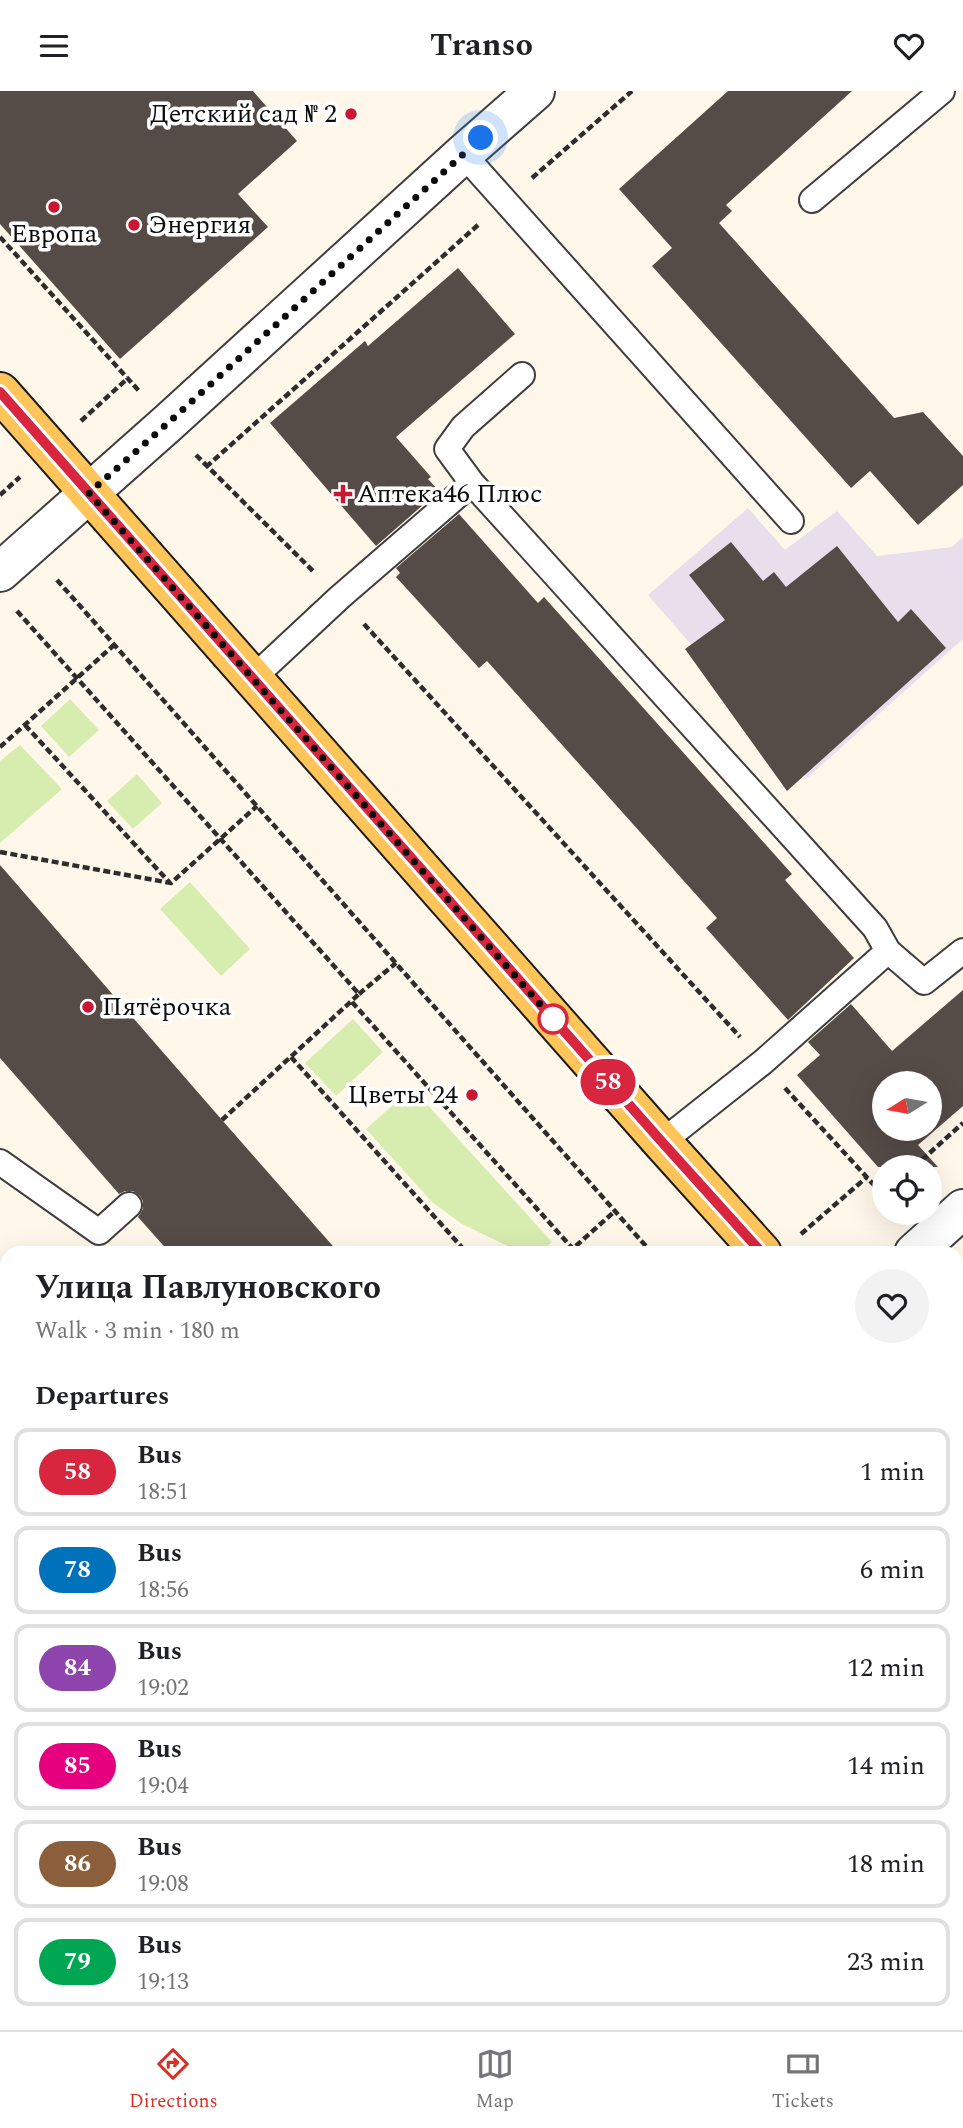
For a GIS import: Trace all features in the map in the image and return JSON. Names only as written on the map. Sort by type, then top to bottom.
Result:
[{"type":"main road","points":[[0,392],[756,1246]]},
{"type":"street","points":[[12,573],[89,493],[534,91]]},
{"type":"street","points":[[922,1246],[963,1209]]},
{"type":"lane","points":[[813,199],[942,91]]},
{"type":"lane","points":[[463,153],[791,521]]},
{"type":"lane","points":[[522,375],[463,427],[447,449],[472,483],[875,928],[888,951],[924,982],[963,951]]},
{"type":"lane","points":[[252,679],[340,597],[472,483]]},
{"type":"lane","points":[[662,1142],[763,1062],[888,951]]},
{"type":"lane","points":[[0,1162],[99,1232],[129,1205]]},
{"type":"path","points":[[206,467],[632,91]]},
{"type":"path","points":[[0,237],[206,467],[340,597],[872,1182]]},
{"type":"path","points":[[12,573],[115,645],[646,1246]]},
{"type":"path","points":[[12,573],[77,678],[359,994]]},
{"type":"path","points":[[0,747],[115,645]]},
{"type":"path","points":[[25,725],[171,883]]},
{"type":"path","points":[[171,883],[257,806]]},
{"type":"path","points":[[0,852],[171,883]]},
{"type":"path","points":[[222,1120],[396,963]]},
{"type":"path","points":[[351,1002],[567,1246]]},
{"type":"path","points":[[291,1057],[461,1246]]},
{"type":"path","points":[[927,1155],[963,1123]]},
{"type":"path","points":[[798,1236],[867,1177]]},
{"type":"path","points":[[576,1246],[615,1211]]},
{"type":"shaded area","points":[[748,508],[785,550],[837,511],[877,556],[952,547],[963,537],[963,639],[807,778],[648,595]]},
{"type":"green space","points":[[70,699],[99,730],[69,757],[41,726]]},
{"type":"green space","points":[[20,745],[62,789],[0,843],[0,761]]},
{"type":"green space","points":[[137,774],[162,803],[133,829],[107,801]]},
{"type":"green space","points":[[190,882],[250,949],[221,976],[160,909]]},
{"type":"green space","points":[[353,1019],[383,1052],[336,1096],[305,1063]]},
{"type":"green space","points":[[412,1088],[552,1242],[548,1246],[508,1246],[462,1224],[432,1202],[366,1129]]},
{"type":"building","name":"Энергия","points":[[0,91],[253,91],[297,141],[238,194],[268,227],[120,359],[0,224]]},
{"type":"building","points":[[728,91],[852,91],[726,205],[732,211],[719,223],[894,418],[923,412],[963,456],[963,485],[918,525],[870,471],[851,488],[652,266],[672,248],[619,189]]},
{"type":"building","points":[[458,268],[515,334],[396,437],[431,477],[428,479],[439,491],[376,546],[270,423],[365,341],[368,346]]},
{"type":"building","points":[[459,514],[538,603],[544,597],[792,874],[785,880],[854,958],[788,1020],[706,928],[717,918],[487,661],[479,668],[396,577],[400,573],[396,568]]},
{"type":"building","points":[[731,542],[763,581],[774,572],[786,587],[837,546],[898,622],[911,609],[946,648],[787,791],[685,649],[725,620],[689,575]]},
{"type":"building","points":[[0,865],[333,1246],[164,1246],[138,1217],[143,1209],[140,1196],[133,1191],[119,1194],[0,1058]]},
{"type":"building","points":[[963,990],[963,1106],[942,1124],[942,1071],[872,1071],[872,1141],[923,1141],[918,1145],[927,1155],[872,1155],[872,1160],[797,1075],[820,1055],[808,1042],[851,1004],[892,1051]]},
{"type":"bus line","name":"58","points":[[0,392],[756,1246]]},
{"type":"place","name":"Детский сад № 2","points":[[351,114]]},
{"type":"place","name":"Европа","points":[[54,207]]},
{"type":"place","name":"Энергия","points":[[134,225]]},
{"type":"place","name":"Аптека46 Плюс","points":[[343,494]]},
{"type":"place","name":"Пятёрочка","points":[[88,1007]]},
{"type":"place","name":"Цветы 24","points":[[472,1095]]},
{"type":"route","points":[[481,138],[89,493],[555,1021],[553,1019]]}]
